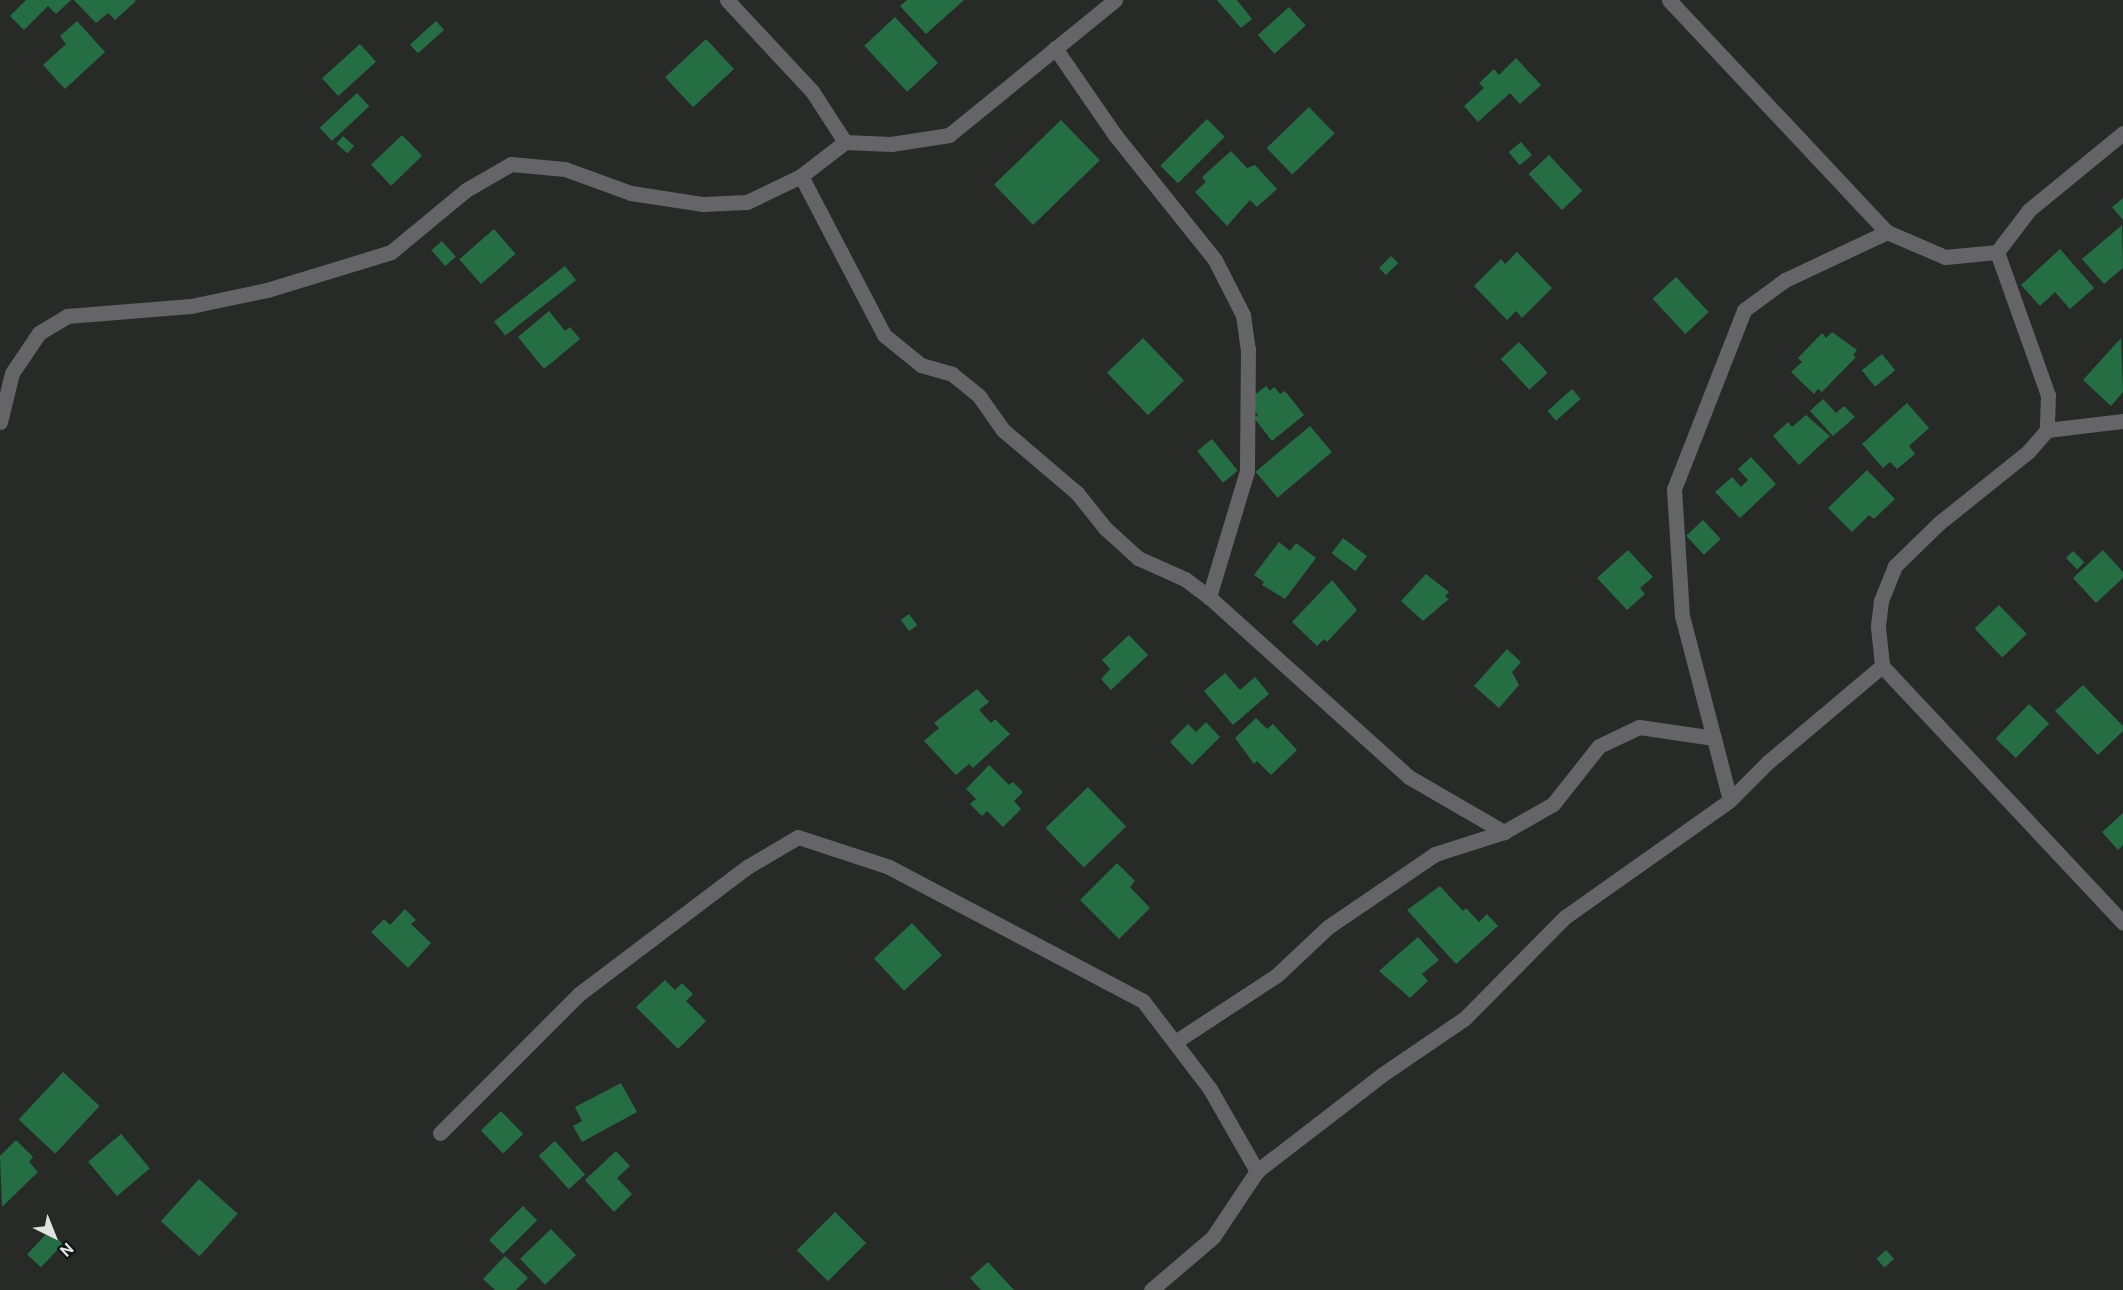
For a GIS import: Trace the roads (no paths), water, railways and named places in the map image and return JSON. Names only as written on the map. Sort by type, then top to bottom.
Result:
[{"type":"street","points":[[727,0],[812,91],[845,142]]},
{"type":"street","points":[[0,422],[12,373],[39,333],[67,316],[191,306],[267,290],[392,252],[466,190],[511,164],[565,169],[631,193],[703,204],[747,202],[801,176],[845,142],[891,144],[949,135],[1115,0]]},
{"type":"street","points":[[1669,0],[1887,232],[1945,257],[1997,252],[2029,210],[2123,132]]},
{"type":"street","points":[[1056,48],[1115,135],[1215,260],[1242,315],[1248,349],[1247,471],[1209,597]]},
{"type":"street","points":[[801,176],[884,335],[921,365],[952,374],[979,396],[1003,430],[1077,493],[1105,528],[1138,558],[1185,579],[1209,597],[1409,777],[1504,832]]},
{"type":"street","points":[[1730,800],[1682,616],[1674,489],[1744,310],[1785,280],[1887,232]]},
{"type":"street","points":[[1997,252],[2048,395],[2047,430],[2029,451],[1939,523],[1895,566],[1881,601],[1882,666],[2123,923]]},
{"type":"street","points":[[2047,430],[2123,421]]},
{"type":"street","points":[[1151,1290],[1213,1237],[1257,1171],[1383,1074],[1466,1018],[1565,917],[1730,800],[1768,762],[1882,666]]},
{"type":"street","points":[[1175,1042],[1276,975],[1328,927],[1435,854],[1504,832],[1553,804],[1599,746],[1639,727],[1714,738]]},
{"type":"street","points":[[440,1133],[579,994],[747,867],[798,837],[888,867],[1143,1001],[1210,1089],[1257,1171]]}]
